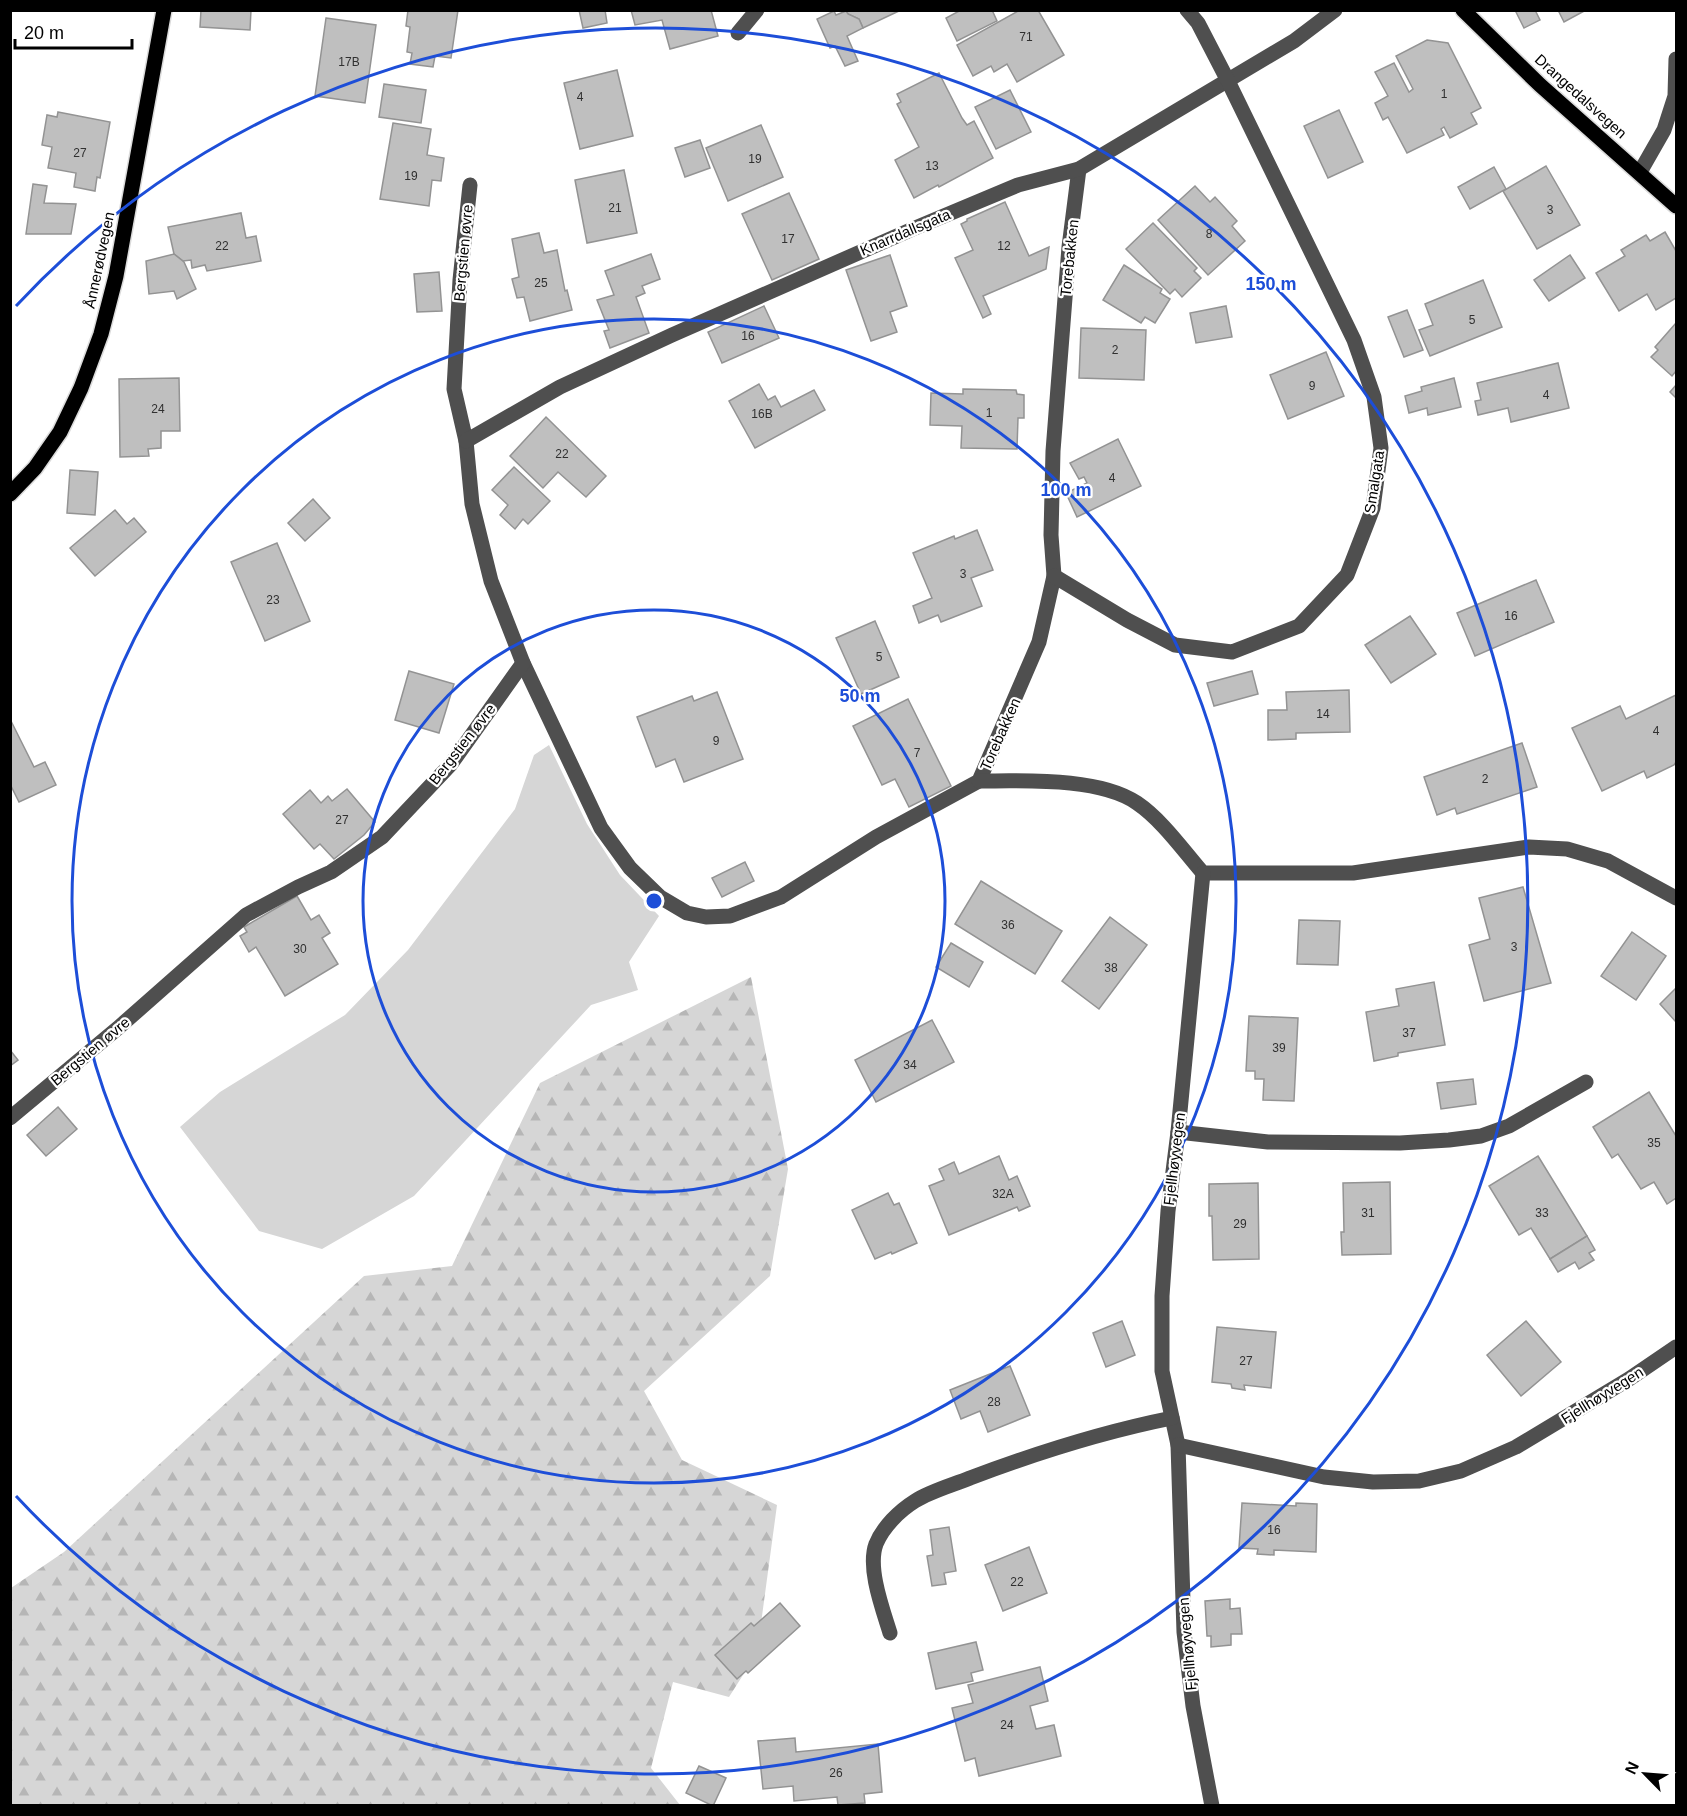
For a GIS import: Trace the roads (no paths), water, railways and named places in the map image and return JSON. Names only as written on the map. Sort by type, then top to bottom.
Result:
[{"type":"main road","name":"Ånnerødvegen","points":[[10,494],[35,468],[60,432],[81,388],[101,334],[116,276],[164,10]]},
{"type":"main road","name":"Drangedalsvegen","points":[[1463,10],[1540,85],[1677,206]]},
{"type":"street","points":[[738,33],[757,10]]},
{"type":"street","name":"Smalgata","points":[[1054,576],[1127,620],[1175,645],[1232,652],[1299,626],[1347,575],[1373,508],[1381,448],[1374,397],[1354,340],[1227,79],[1198,23],[1187,10]]},
{"type":"street","name":"Knarrdallsgata","points":[[466,441],[560,387],[672,334],[1018,185],[1079,169],[1294,41],[1335,10]]},
{"type":"street","points":[[1640,172],[1664,130],[1675,96],[1677,59]]},
{"type":"street","name":"Torebakken","points":[[523,663],[601,828],[630,868],[660,897],[687,913],[706,917],[730,916],[781,897],[876,837],[979,781],[1039,642],[1054,576],[1051,535],[1053,451],[1069,248],[1079,169]]},
{"type":"street","name":"Bergstien øvre","points":[[10,1118],[118,1028],[246,915],[298,887],[331,873],[382,837],[451,764],[523,663],[491,581],[472,504],[466,441],[454,389],[460,280],[470,185]]},
{"type":"street","points":[[979,781],[1041,782],[1101,787],[1136,802],[1169,833],[1203,873],[1353,873],[1529,847],[1567,849],[1608,861],[1677,898]]},
{"type":"street","name":"Fjellhøyvegen","points":[[1203,873],[1179,1132],[1168,1211],[1162,1296],[1162,1371],[1178,1445],[1184,1632],[1193,1706],[1212,1806]]},
{"type":"street","points":[[1179,1132],[1268,1142],[1400,1143],[1449,1140],[1481,1136],[1509,1126],[1586,1082]]},
{"type":"street","name":"Fjellhøyvegen","points":[[1178,1445],[1324,1477],[1373,1482],[1419,1481],[1461,1471],[1516,1447],[1629,1379],[1677,1347]]},
{"type":"street","points":[[890,1633],[873,1566],[875,1546],[883,1530],[898,1513],[916,1500],[1024,1457],[1119,1428],[1172,1418]]}]
